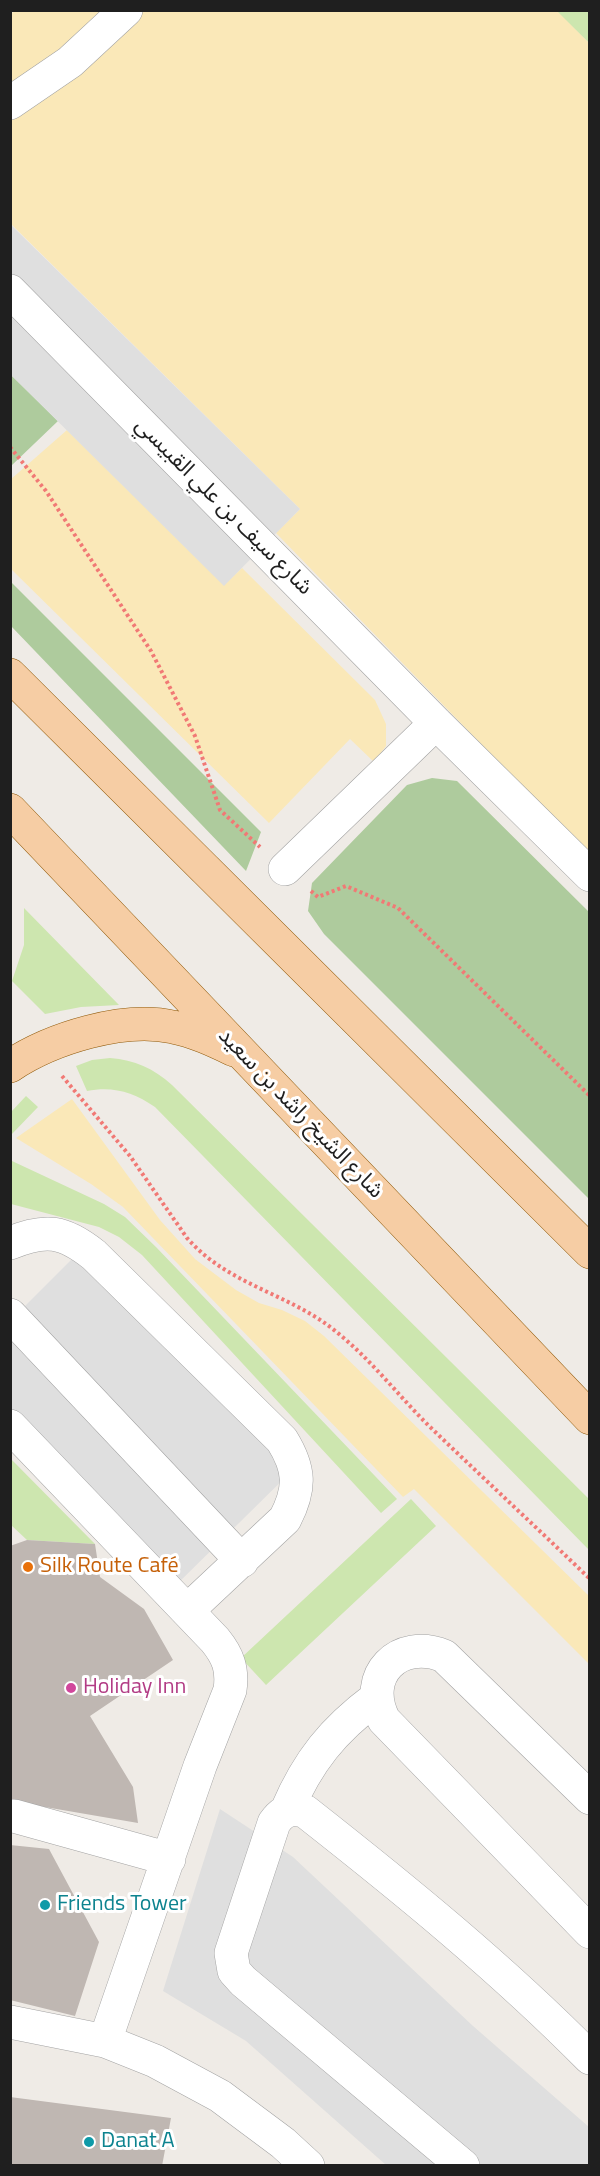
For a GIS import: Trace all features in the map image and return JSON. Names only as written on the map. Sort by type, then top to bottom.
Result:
[{"type":"main road","points":[[10,675],[590,1252]]},
{"type":"main road","name":"شارع الشيخ راشد بن سعيد","points":[[10,810],[590,1418]]},
{"type":"main road","points":[[10,1066],[42,1049],[88,1031],[130,1025],[172,1026],[208,1038],[244,1054]]},
{"type":"street","points":[[10,103],[70,62],[126,10]]},
{"type":"street","name":"شارع سيف بن علي القبيسي","points":[[10,291],[436,723],[590,875]]},
{"type":"street","points":[[285,868],[436,723]]},
{"type":"street","points":[[10,1243],[30,1234],[54,1234],[76,1240],[94,1254],[282,1440],[293,1458],[297,1479],[295,1500],[285,1519],[188,1610]]},
{"type":"street","points":[[10,1315],[242,1561]]},
{"type":"street","points":[[10,1426],[188,1610],[224,1651],[230,1663],[232,1676],[230,1690],[200,1766],[105,2041]]},
{"type":"street","points":[[590,1798],[444,1656],[433,1651],[409,1652],[398,1656],[382,1674],[377,1685],[376,1698],[379,1709],[392,1729],[590,1932]]},
{"type":"street","points":[[287,1810],[312,1761],[329,1739],[351,1716],[376,1698]]},
{"type":"street","points":[[462,2166],[234,1971],[231,1953],[274,1823],[279,1815],[287,1810],[297,1809],[306,1812],[478,1952],[590,2058]]},
{"type":"street","points":[[14,1815],[169,1859]]},
{"type":"street","points":[[10,2022],[105,2041],[155,2061],[220,2096],[283,2143],[308,2166]]},
{"type":"path","points":[[10,447],[46,490],[151,651],[195,736],[220,810],[318,897],[346,886],[398,908],[590,1096]]},
{"type":"path","points":[[42,1049],[130,1156],[186,1238],[197,1249],[220,1268],[303,1309],[341,1335],[427,1424],[590,1579]]},
{"type":"green space","points":[[556,11],[589,11],[589,43]]},
{"type":"green space","points":[[11,375],[58,421],[11,466]]},
{"type":"green space","points":[[11,582],[261,832],[246,871],[11,626]]},
{"type":"green space","points":[[432,778],[457,781],[589,912],[589,1199],[324,934],[308,911],[312,883],[407,785]]},
{"type":"green space","points":[[24,908],[119,1005],[81,1007],[45,1014],[12,981],[24,945]]},
{"type":"green space","points":[[110,1058],[143,1066],[172,1085],[589,1499],[589,1550],[155,1107],[139,1097],[114,1090],[87,1091],[76,1066],[92,1060]]},
{"type":"green space","points":[[26,1096],[38,1107],[11,1135],[11,1112]]},
{"type":"green space","points":[[12,1161],[104,1204],[125,1217],[397,1499],[381,1513],[142,1255],[119,1237],[99,1227],[11,1204]]},
{"type":"green space","points":[[10,1458],[95,1544],[27,1540],[11,1525]]},
{"type":"green space","points":[[411,1499],[436,1526],[266,1685],[241,1658]]},
{"type":"sand","points":[[15,10],[556,10],[589,43],[589,855],[276,533],[300,509],[11,224],[10,15]]},
{"type":"sand","points":[[67,430],[224,585],[242,568],[375,700],[386,724],[386,746],[374,762],[350,739],[269,823],[11,569],[10,480]]},
{"type":"sand","points":[[72,1099],[160,1220],[195,1259],[236,1290],[259,1303],[282,1310],[305,1321],[324,1336],[589,1596],[589,1664],[414,1489],[403,1497],[123,1207],[91,1184],[16,1138]]},
{"type":"shaded area","points":[[10,224],[300,509],[224,586],[11,375]]},
{"type":"shaded area","points":[[88,1243],[307,1456],[170,1591],[11,1429],[11,1320]]},
{"type":"shaded area","points":[[220,1809],[293,1857],[473,2026],[589,2127],[589,2165],[386,2165],[246,2041],[163,1991]]},
{"type":"building","name":"Holiday Inn","points":[[27,1540],[95,1544],[100,1577],[144,1609],[173,1660],[90,1716],[133,1787],[138,1823],[10,1801],[10,1546]]},
{"type":"building","name":"Friends Tower","points":[[10,1845],[49,1849],[99,1942],[75,2016],[10,2000]]},
{"type":"building","name":"Danat A","points":[[10,2097],[171,2118],[162,2166],[10,2166]]},
{"type":"place","name":"Silk Route Café","points":[[28,1567]]},
{"type":"place","name":"Holiday Inn","points":[[71,1688]]},
{"type":"place","name":"Friends Tower","points":[[45,1905]]},
{"type":"place","name":"Danat A","points":[[89,2142]]}]
